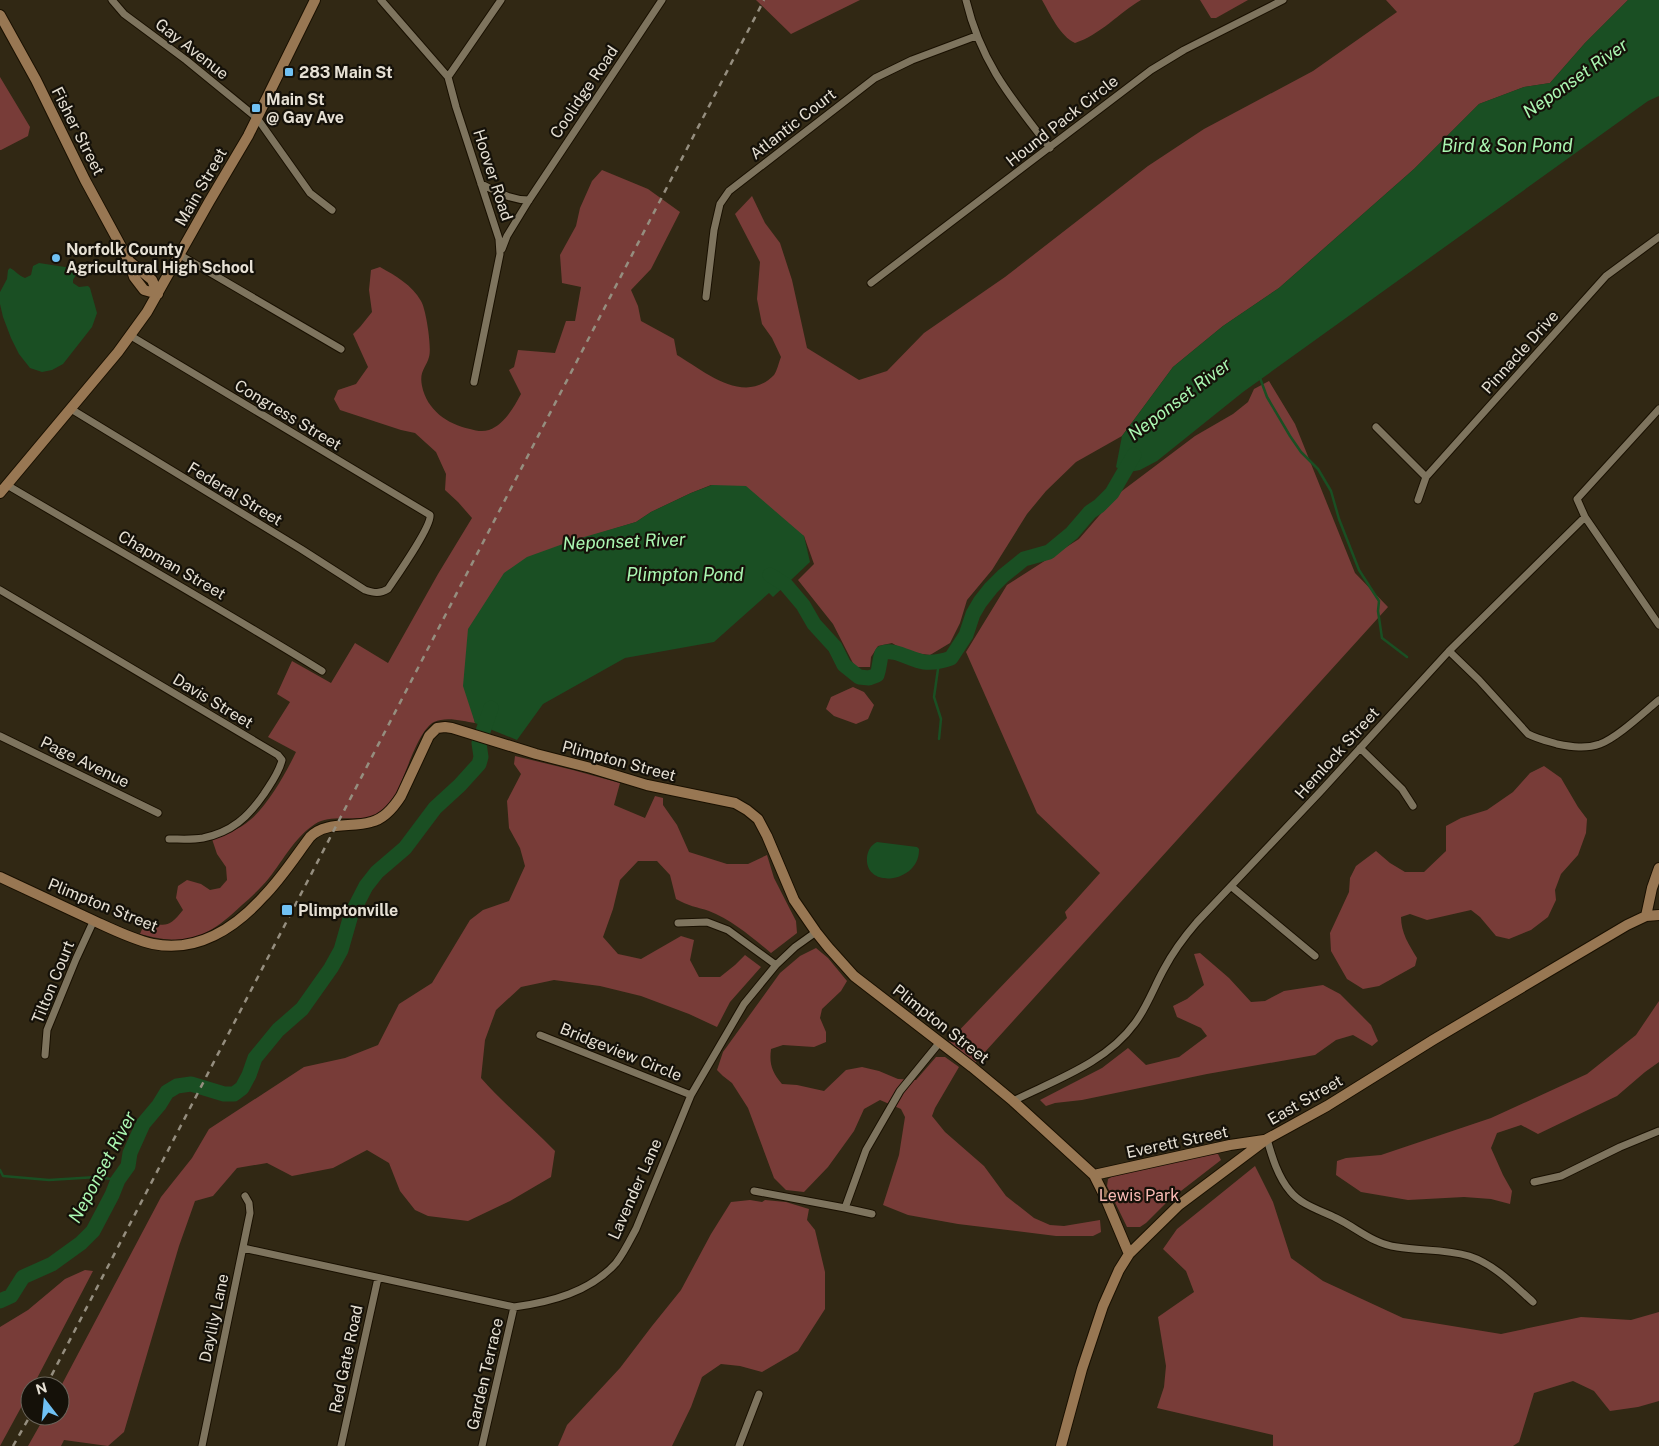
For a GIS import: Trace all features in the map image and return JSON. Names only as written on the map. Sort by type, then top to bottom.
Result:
[{"type":"street","name":"Gay Avenue","points":[[112,0],[124,14],[186,60],[257,118],[310,193],[332,210]]},
{"type":"street","name":"Main Street","points":[[0,493],[131,336],[158,294],[257,118],[315,0]]},
{"type":"street","name":"Hoover Road","points":[[381,0],[448,77],[456,107],[500,239],[500,254],[474,382]]},
{"type":"street","points":[[448,77],[501,0]]},
{"type":"street","name":"Coolidge Road","points":[[500,254],[504,242],[529,200],[662,0]]},
{"type":"street","points":[[966,0],[976,36],[990,65],[1008,94],[1050,148]]},
{"type":"street","name":"Hound Pack Circle","points":[[871,283],[1145,75],[1166,61],[1283,0]]},
{"type":"street","name":"Fisher Street","points":[[0,16],[36,80],[85,180],[129,261],[152,280],[158,294]]},
{"type":"street","name":"Atlantic Court","points":[[706,297],[714,230],[720,204],[729,191],[875,78],[912,60],[976,36]]},
{"type":"street","points":[[481,184],[501,195],[518,200],[529,200]]},
{"type":"street","name":"Pinnacle Drive","points":[[1418,500],[1426,477],[1606,276],[1659,237]]},
{"type":"street","points":[[180,255],[340,349]]},
{"type":"street","name":"Congress Street","points":[[131,336],[428,514],[431,517],[388,589]]},
{"type":"street","name":"Federal Street","points":[[70,409],[365,590],[376,593],[384,592],[388,589]]},
{"type":"street","points":[[1659,409],[1577,500],[1585,517],[1659,625]]},
{"type":"street","points":[[1376,427],[1426,477]]},
{"type":"street","name":"Chapman Street","points":[[7,485],[184,590],[219,608],[322,671]]},
{"type":"street","name":"Hemlock Street","points":[[1013,1101],[1078,1069],[1114,1047],[1135,1024],[1181,940],[1449,651],[1585,517]]},
{"type":"street","name":"Davis Street","points":[[0,590],[278,755],[282,760],[279,770],[262,796],[247,816],[237,824],[203,838],[169,839]]},
{"type":"street","points":[[1449,651],[1479,680],[1528,734],[1537,739],[1572,747],[1600,744],[1615,735],[1659,700]]},
{"type":"street","name":"Plimpton Street","points":[[0,877],[137,939],[165,946],[189,944],[210,938],[229,927],[263,897],[313,835],[333,827],[371,822],[386,814],[395,806],[427,739],[434,730],[445,727],[647,785],[735,803],[758,819],[768,836],[794,900],[816,932],[854,976],[1013,1101],[1094,1175],[1129,1254]]},
{"type":"street","name":"Page Avenue","points":[[0,736],[158,813]]},
{"type":"street","points":[[1360,748],[1402,788],[1413,806]]},
{"type":"street","points":[[1646,916],[1652,888],[1659,868]]},
{"type":"street","points":[[1232,887],[1315,956]]},
{"type":"street","name":"East Street","points":[[1061,1446],[1082,1369],[1103,1306],[1119,1270],[1129,1254],[1179,1205],[1266,1139],[1327,1106],[1433,1040],[1627,925],[1646,916],[1659,914]]},
{"type":"street","name":"Tilton Court","points":[[45,1055],[47,1030],[94,920]]},
{"type":"street","points":[[678,923],[707,922],[728,930],[776,965]]},
{"type":"street","name":"Lavender Lane","points":[[243,1248],[514,1307],[556,1299],[587,1286],[616,1263],[636,1229],[691,1095],[744,1004],[776,965],[795,947],[816,932]]},
{"type":"street","name":"Bridgeview Circle","points":[[540,1035],[691,1095]]},
{"type":"street","points":[[845,1208],[866,1150],[900,1091],[940,1042]]},
{"type":"street","points":[[1534,1182],[1561,1176],[1620,1147],[1659,1131]]},
{"type":"street","points":[[1266,1139],[1282,1181],[1290,1192],[1301,1201],[1337,1218],[1380,1243],[1396,1247],[1443,1250],[1470,1256],[1496,1270],[1533,1302]]},
{"type":"street","name":"Everett Street","points":[[1094,1175],[1230,1145],[1266,1139]]},
{"type":"street","points":[[754,1190],[872,1214]]},
{"type":"street","name":"Daylily Lane","points":[[202,1446],[250,1214],[250,1203],[245,1196]]},
{"type":"street","name":"Red Gate Road","points":[[341,1446],[378,1278]]},
{"type":"street","name":"Garden Terrace","points":[[482,1446],[514,1307]]},
{"type":"street","points":[[739,1446],[759,1394]]},
{"type":"green space","points":[[756,0],[860,0],[791,34]]},
{"type":"green space","points":[[1042,0],[1141,0],[1093,35],[1075,43],[1060,30]]},
{"type":"green space","points":[[1200,0],[1248,0],[1216,18],[1211,18]]},
{"type":"green space","points":[[1386,0],[1628,0],[1585,43],[1550,83],[1524,87],[1479,104],[1414,169],[1279,288],[1223,326],[1173,367],[1122,436],[1076,462],[1046,491],[1027,514],[992,570],[967,600],[960,623],[950,643],[930,655],[907,652],[892,643],[878,646],[871,657],[870,667],[855,667],[833,624],[798,580],[814,564],[804,536],[711,485],[651,512],[636,522],[574,541],[473,714],[475,723],[444,719],[434,722],[428,727],[422,735],[393,800],[381,812],[366,818],[331,819],[315,824],[295,842],[259,889],[230,916],[207,932],[196,937],[171,940],[140,934],[145,922],[163,925],[170,923],[178,916],[183,910],[176,898],[178,886],[187,880],[201,884],[210,890],[220,888],[227,880],[226,867],[217,854],[212,839],[241,826],[257,814],[276,788],[296,752],[268,737],[290,702],[277,694],[292,661],[331,683],[355,643],[388,663],[472,518],[445,490],[446,474],[436,452],[415,433],[340,410],[334,399],[338,390],[356,384],[368,367],[353,334],[372,312],[369,290],[371,270],[380,267],[398,277],[413,290],[423,305],[430,352],[421,381],[428,402],[433,409],[446,420],[462,427],[477,431],[494,428],[512,410],[521,394],[509,370],[514,367],[518,350],[555,353],[566,321],[575,321],[581,287],[562,283],[560,255],[576,226],[580,208],[592,181],[602,170],[648,189],[680,212],[651,269],[631,290],[638,306],[641,321],[674,339],[677,355],[712,377],[737,387],[750,387],[762,384],[774,375],[781,357],[772,338],[762,324],[757,299],[760,262],[735,214],[752,196],[765,223],[780,243],[792,280],[807,348],[859,380],[887,371],[924,333],[1005,277],[1148,166],[1204,129],[1313,71],[1397,12]]},
{"type":"green space","points":[[0,77],[30,127],[28,136],[1,150],[0,150]]},
{"type":"green space","points":[[1269,381],[1295,424],[1355,573],[1388,607],[975,1063],[949,1041],[1067,918],[1065,912],[1100,873],[1037,813],[966,652],[1007,585],[1079,539],[1118,494],[1195,436],[1233,414],[1248,402],[1254,389]]},
{"type":"green space","points":[[853,687],[864,692],[874,705],[868,719],[856,724],[834,716],[826,709],[831,697]]},
{"type":"green space","points":[[515,756],[620,783],[614,805],[645,818],[655,796],[663,798],[663,805],[677,825],[689,852],[727,864],[748,864],[767,855],[774,878],[796,921],[797,933],[771,953],[726,919],[676,899],[670,875],[657,861],[638,861],[620,880],[613,909],[603,937],[618,954],[641,959],[681,936],[694,940],[690,960],[699,977],[720,977],[745,955],[761,967],[730,1002],[717,1027],[641,996],[600,986],[554,980],[521,987],[496,1010],[485,1040],[481,1078],[555,1151],[551,1177],[510,1201],[468,1221],[428,1216],[415,1210],[400,1191],[389,1163],[367,1150],[333,1168],[292,1176],[267,1163],[237,1168],[213,1196],[195,1201],[179,1246],[124,1432],[108,1446],[64,1440],[61,1446],[28,1446],[39,1426],[70,1426],[70,1376],[66,1376],[161,1197],[192,1158],[209,1129],[304,1067],[345,1058],[378,1045],[399,1004],[432,983],[470,920],[483,910],[509,901],[525,866],[520,848],[509,828],[507,801],[521,774],[514,764]]},
{"type":"green space","points":[[1544,766],[1561,778],[1587,819],[1586,833],[1578,855],[1561,874],[1555,890],[1556,900],[1548,917],[1531,930],[1509,939],[1496,936],[1480,917],[1471,910],[1427,920],[1410,914],[1401,917],[1401,923],[1406,939],[1417,958],[1415,966],[1379,986],[1363,989],[1347,979],[1331,951],[1330,933],[1349,892],[1350,878],[1356,866],[1376,851],[1390,863],[1405,872],[1424,872],[1446,851],[1446,826],[1461,818],[1487,810],[1513,792],[1530,773]]},
{"type":"green space","points":[[816,948],[828,958],[847,981],[841,991],[822,1009],[820,1018],[826,1032],[826,1042],[814,1047],[783,1045],[771,1049],[770,1059],[772,1068],[782,1084],[824,1091],[846,1070],[862,1067],[879,1071],[898,1079],[916,1080],[936,1057],[945,1057],[959,1067],[932,1116],[945,1132],[984,1166],[1006,1196],[1034,1218],[1050,1225],[1064,1226],[1100,1220],[1101,1232],[1093,1236],[1056,1236],[958,1224],[908,1215],[883,1205],[899,1155],[905,1117],[901,1109],[880,1100],[864,1109],[854,1131],[828,1167],[804,1192],[786,1190],[774,1178],[748,1108],[732,1083],[717,1070],[723,1052],[780,973],[800,956]]},
{"type":"green space","points":[[1200,953],[1229,978],[1251,1002],[1265,1001],[1284,991],[1323,985],[1340,994],[1371,1025],[1378,1041],[1372,1046],[1353,1035],[1336,1040],[1315,1055],[1046,1106],[1040,1100],[1102,1068],[1128,1048],[1146,1065],[1179,1057],[1207,1036],[1201,1028],[1177,1017],[1173,1006],[1187,999],[1204,985],[1194,954]]},
{"type":"green space","points":[[1659,1001],[1659,1062],[1617,1096],[1538,1134],[1521,1125],[1497,1133],[1491,1148],[1512,1191],[1510,1204],[1491,1199],[1464,1197],[1408,1200],[1361,1192],[1336,1175],[1337,1161],[1346,1158],[1381,1155],[1491,1118],[1587,1074],[1636,1035]]},
{"type":"green space","name":"Lewis Park","points":[[1212,1153],[1218,1154],[1221,1160],[1168,1201],[1146,1223],[1140,1227],[1127,1227],[1107,1186],[1108,1179],[1113,1176]]},
{"type":"green space","points":[[1255,1166],[1273,1202],[1291,1258],[1323,1281],[1403,1318],[1501,1334],[1581,1317],[1631,1320],[1659,1312],[1659,1401],[1638,1407],[1610,1411],[1594,1391],[1573,1381],[1534,1393],[1519,1442],[1513,1446],[1273,1446],[1273,1435],[1157,1408],[1164,1387],[1166,1366],[1158,1317],[1194,1292],[1186,1271],[1163,1249],[1177,1229]]},
{"type":"green space","points":[[750,1200],[786,1202],[809,1209],[807,1220],[815,1230],[825,1272],[825,1309],[798,1351],[762,1372],[740,1366],[721,1364],[702,1377],[691,1407],[672,1446],[558,1446],[567,1425],[620,1368],[681,1290],[711,1234],[731,1202]]},
{"type":"green space","points":[[85,1270],[93,1271],[38,1376],[20,1376],[20,1409],[0,1446],[0,1327],[28,1310],[65,1279]]},
{"type":"water","name":"Bird & Son Pond","points":[[1628,0],[1659,0],[1659,96],[1648,101],[1243,392],[1157,461],[1140,470],[1124,473],[1116,467],[1122,436],[1173,367],[1223,326],[1279,288],[1414,169],[1479,104],[1524,87],[1550,83],[1585,43]]},
{"type":"water","points":[[39,263],[78,269],[73,283],[79,287],[88,286],[90,288],[97,313],[92,327],[63,364],[52,370],[42,372],[30,368],[19,354],[3,317],[0,304],[0,292],[7,279],[8,270],[10,268],[25,278],[31,275],[33,266]]},
{"type":"water","name":"Plimpton Pond","points":[[712,485],[746,486],[804,536],[810,562],[773,597],[769,593],[714,642],[625,658],[543,704],[517,740],[475,723],[463,686],[468,629],[504,573],[527,557],[574,540],[636,522],[651,512]]},
{"type":"water","points":[[877,842],[917,847],[919,849],[917,860],[911,869],[902,875],[882,878],[868,868],[868,852]]},
{"type":"waterway","points":[[1260,378],[1267,397],[1290,436],[1301,452],[1318,469],[1331,491],[1339,519],[1359,570],[1379,601],[1378,611],[1382,638],[1407,657]]},
{"type":"waterway","name":"Neponset River","points":[[770,575],[786,585],[803,605],[814,624],[835,647],[844,665],[859,677],[869,678],[877,675],[882,653],[897,653],[924,662],[948,659],[951,658],[966,635],[973,614],[991,588],[1024,559],[1049,552],[1072,533],[1090,512],[1112,493],[1134,455]]},
{"type":"waterway","points":[[939,662],[934,697],[941,719],[939,739]]},
{"type":"waterway","name":"Neponset River","points":[[0,1301],[11,1296],[23,1277],[52,1264],[81,1243],[93,1231],[118,1180],[128,1166],[130,1153],[143,1124],[167,1092],[177,1086],[191,1084],[224,1094],[234,1094],[242,1088],[255,1058],[278,1030],[302,1009],[331,968],[341,950],[351,915],[366,886],[377,872],[405,848],[435,808],[479,764],[481,757],[479,743],[491,708]]},
{"type":"waterway","points":[[0,1170],[3,1176],[49,1180],[97,1177],[118,1180]]},
{"type":"railway","points":[[51,1376],[764,0]]},
{"type":"railway","points":[[13,1446],[24,1426]]},
{"type":"place","name":"283 Main St","points":[[289,72]]},
{"type":"place","name":"Main St @ Gay Ave","points":[[256,108]]},
{"type":"place","name":"Norfolk County Agricultural High School","points":[[56,258]]},
{"type":"place","name":"Plimptonville","points":[[287,910]]}]
